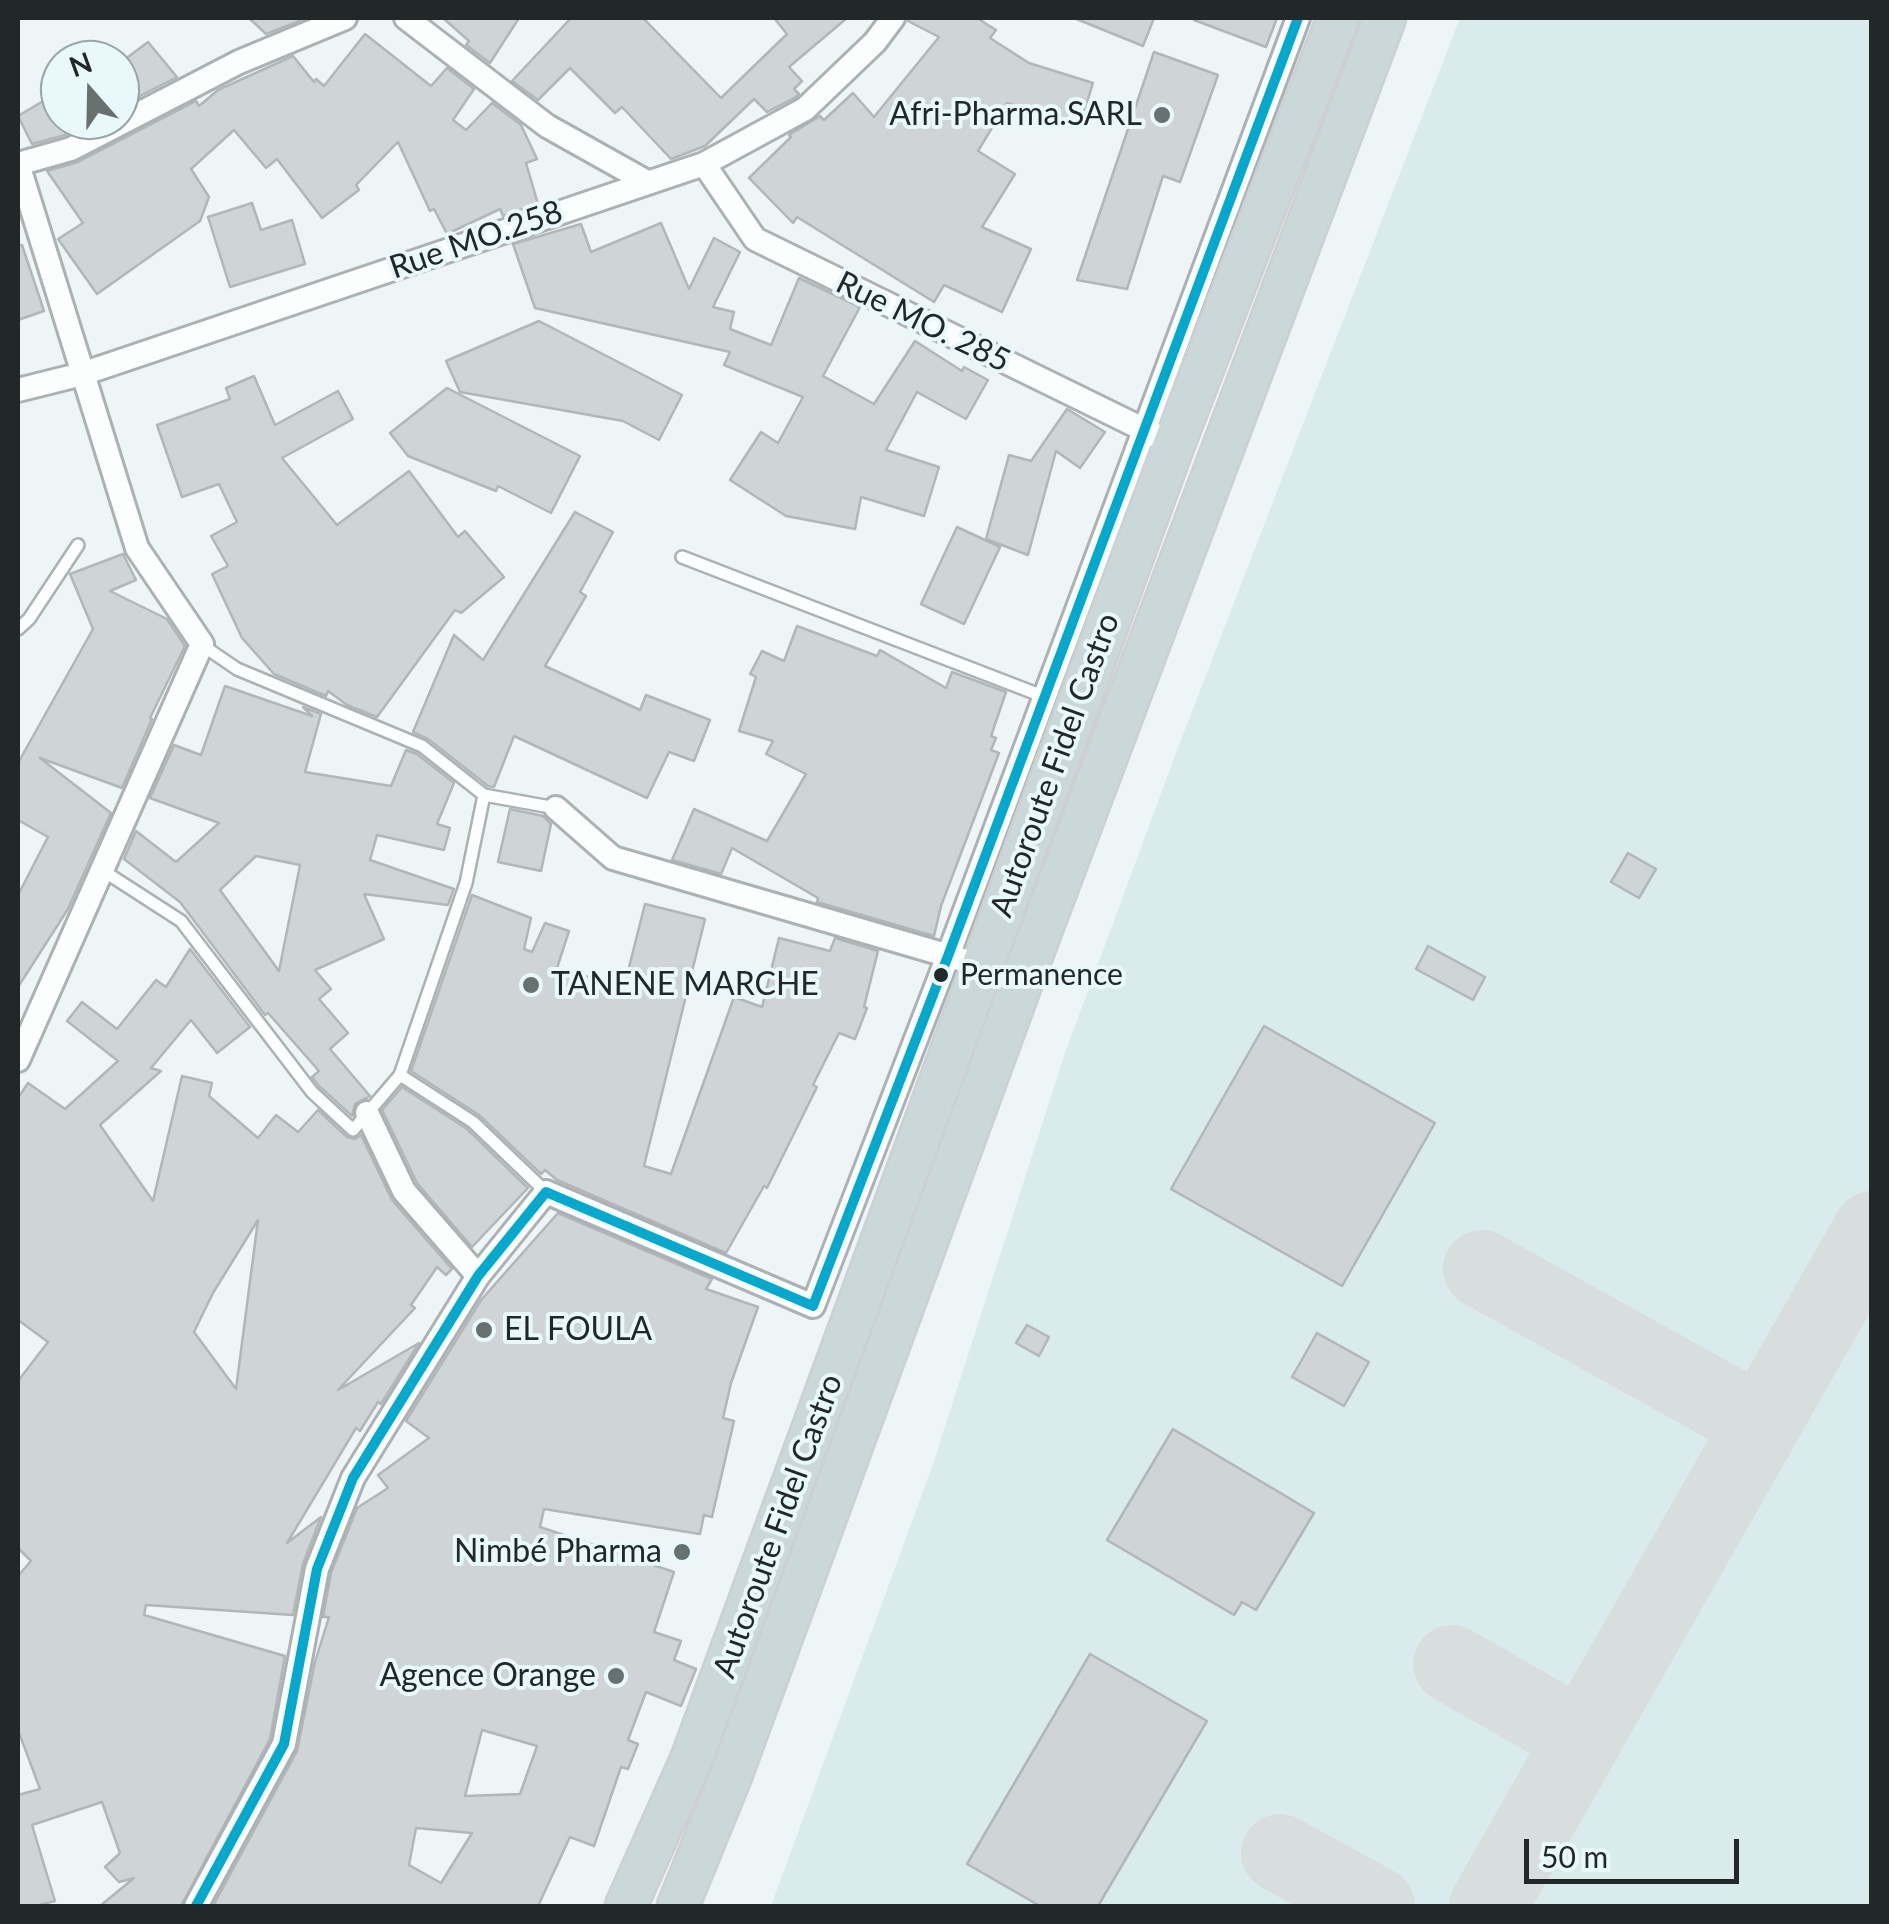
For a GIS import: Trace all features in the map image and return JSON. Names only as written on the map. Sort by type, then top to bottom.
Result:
[{"type":"highway","name":"Autoroute Fidel Castro","points":[[626,1906],[692,1760],[964,961],[1159,437],[1338,18]]},
{"type":"highway","name":"Autoroute Fidel Castro","points":[[678,1906],[731,1776],[1037,942],[1385,18]]},
{"type":"street","points":[[18,1060],[202,644],[136,548],[18,164],[72,150],[240,62],[346,18]]},
{"type":"street","points":[[406,18],[547,126],[647,182]]},
{"type":"street","name":"Rue MO.258","points":[[18,390],[82,374],[704,164],[804,109],[875,42],[893,18]]},
{"type":"street","points":[[196,1906],[284,1744],[317,1569],[353,1478],[478,1276],[546,1192],[813,1306],[964,961],[1045,696],[1159,437],[1298,18]]},
{"type":"street","name":"Rue MO. 285","points":[[704,164],[755,240],[1159,437]]},
{"type":"street","points":[[556,808],[613,858],[964,961]]},
{"type":"street","points":[[367,1113],[404,1192],[478,1276]]},
{"type":"lane","points":[[18,629],[29,619],[78,545]]},
{"type":"lane","points":[[682,556],[1045,696]]},
{"type":"lane","points":[[202,644],[237,669],[422,746],[484,795],[556,808]]},
{"type":"lane","points":[[102,870],[181,921],[312,1092],[353,1130],[400,1075],[466,884],[484,795]]},
{"type":"lane","points":[[400,1075],[473,1122],[546,1192]]},
{"type":"shaded area","points":[[1460,18],[1871,18],[1871,1906],[771,1906],[932,1467],[1065,1053],[1179,745]]},
{"type":"building","points":[[249,18],[307,18],[266,34]]},
{"type":"building","points":[[443,18],[519,18],[490,63],[466,45],[469,41]]},
{"type":"building","points":[[571,18],[643,18],[721,98],[787,34],[774,18],[847,18],[789,67],[802,81],[794,89],[799,94],[796,97],[767,112],[754,99],[705,146],[671,159],[622,107],[615,113],[570,68],[538,100],[512,81]]},
{"type":"building","points":[[908,18],[977,18],[996,30],[990,38],[1029,63],[1093,83],[1080,125],[1007,103],[978,151],[1015,174],[982,227],[1031,249],[1002,312],[944,285],[934,302],[797,217],[793,223],[749,178],[789,135],[820,116],[824,120],[853,93],[874,117],[939,37]]},
{"type":"building","points":[[1074,18],[1154,18],[1143,46]]},
{"type":"building","points":[[1195,18],[1277,18],[1266,47]]},
{"type":"building","points":[[365,34],[431,86],[447,68],[474,89],[453,120],[466,130],[492,103],[521,125],[537,159],[526,163],[538,204],[503,216],[500,209],[447,234],[434,209],[430,211],[398,142],[356,185],[359,190],[322,218],[277,159],[266,168],[234,130],[191,169],[209,197],[200,221],[97,294],[58,239],[83,223],[47,171],[78,162],[121,140],[140,140],[140,130],[196,101],[199,106],[218,90],[293,56],[314,82],[316,79],[324,86]]},
{"type":"building","points":[[148,42],[177,77],[140,96],[140,48]]},
{"type":"building","points":[[1154,52],[1218,75],[1180,182],[1163,176],[1127,289],[1077,280]]},
{"type":"building","points":[[40,103],[40,140],[47,140],[32,144],[18,116]]},
{"type":"building","points":[[252,203],[261,230],[292,220],[305,264],[230,287],[208,217]]},
{"type":"building","points":[[661,223],[689,289],[714,238],[740,252],[713,307],[734,312],[730,329],[771,345],[799,278],[860,307],[823,376],[874,404],[915,341],[962,371],[964,367],[988,380],[966,419],[917,392],[886,450],[939,467],[924,516],[861,497],[855,529],[786,516],[730,480],[761,432],[778,443],[803,397],[724,365],[730,352],[535,308],[513,244],[581,224],[591,252]]},
{"type":"building","points":[[18,245],[22,245],[44,311],[18,320]]},
{"type":"building","points":[[539,321],[682,395],[659,440],[623,421],[460,392],[446,361]]},
{"type":"building","points":[[254,376],[275,425],[338,391],[353,419],[282,458],[337,525],[409,471],[458,537],[465,531],[504,577],[461,613],[455,610],[377,717],[347,705],[328,691],[326,696],[274,674],[242,638],[212,574],[228,566],[211,536],[237,522],[219,484],[182,497],[157,425],[230,399],[226,388]]},
{"type":"building","points":[[447,388],[580,456],[551,513],[498,486],[496,491],[408,456],[390,433]]},
{"type":"building","points":[[1067,409],[1105,432],[1080,468],[1056,451],[1028,555],[986,539],[1009,455],[1031,461]]},
{"type":"building","points":[[575,512],[613,532],[580,592],[586,596],[545,666],[640,710],[646,695],[710,720],[694,761],[669,752],[647,798],[514,736],[494,787],[488,786],[428,739],[413,732],[454,635],[483,660]]},
{"type":"building","points":[[957,527],[1000,547],[964,624],[921,604]]},
{"type":"building","points":[[123,554],[136,580],[110,591],[167,619],[185,646],[122,788],[40,758],[111,813],[68,909],[18,987],[18,895],[48,837],[18,820],[18,763],[93,629],[70,574]]},
{"type":"building","points":[[797,626],[877,656],[880,650],[946,688],[952,672],[1006,692],[991,736],[996,738],[991,750],[999,753],[941,906],[934,936],[817,902],[818,898],[732,848],[721,874],[672,860],[694,809],[767,841],[806,774],[766,754],[773,741],[739,731],[756,677],[750,674],[762,651],[784,661]]},
{"type":"building","points":[[225,686],[312,716],[303,707],[321,714],[305,772],[391,786],[406,750],[454,783],[437,824],[450,828],[444,850],[377,835],[370,860],[454,889],[448,905],[364,894],[384,939],[315,970],[331,989],[319,999],[348,1033],[330,1049],[370,1096],[355,1104],[352,1116],[319,1086],[312,1077],[319,1071],[268,1013],[265,1015],[180,902],[124,859],[136,831],[176,862],[219,823],[150,798],[174,745],[201,755]],"holes":[[[256,856],[300,865],[279,971],[220,890]]]},
{"type":"building","points":[[510,809],[543,816],[551,824],[541,871],[498,862]]},
{"type":"building","points":[[1628,853],[1656,869],[1639,898],[1611,882]]},
{"type":"building","points":[[472,895],[531,918],[524,949],[532,952],[545,923],[569,931],[557,968],[624,987],[645,904],[705,919],[644,1166],[671,1174],[734,997],[762,1007],[779,938],[830,951],[835,938],[878,951],[864,1007],[867,1008],[855,1039],[839,1033],[767,1188],[764,1186],[726,1253],[557,1180],[545,1170],[541,1174],[479,1115],[411,1071]]},
{"type":"building","points":[[1428,946],[1485,977],[1473,1000],[1416,969]]},
{"type":"building","points":[[190,949],[250,1027],[217,1053],[191,1020],[151,1068],[161,1071],[100,1125],[153,1201],[182,1076],[212,1083],[209,1096],[258,1138],[276,1115],[298,1132],[318,1110],[347,1137],[355,1139],[361,1135],[392,1200],[452,1269],[446,1275],[437,1267],[411,1305],[415,1308],[338,1390],[419,1343],[381,1404],[378,1402],[360,1431],[356,1428],[287,1543],[321,1517],[303,1564],[293,1615],[146,1605],[144,1615],[285,1656],[270,1739],[181,1906],[100,1906],[134,1878],[119,1882],[105,1867],[120,1853],[102,1802],[32,1825],[55,1901],[18,1906],[18,1795],[40,1789],[18,1730],[18,1576],[31,1561],[18,1548],[18,1381],[48,1342],[18,1320],[18,1098],[28,1083],[65,1109],[118,1061],[67,1021],[82,1002],[117,1029],[156,980],[166,987]],"holes":[[[258,1220],[236,1389],[194,1332]]]},
{"type":"building","points":[[1264,1026],[1435,1123],[1342,1286],[1171,1189]]},
{"type":"building","points":[[402,1087],[467,1129],[528,1188],[472,1247],[417,1183],[382,1110]]},
{"type":"building","points":[[558,1213],[712,1279],[706,1289],[758,1307],[723,1418],[734,1421],[712,1517],[704,1515],[700,1534],[544,1509],[540,1527],[674,1572],[654,1632],[681,1641],[674,1660],[696,1669],[681,1706],[646,1692],[628,1740],[638,1744],[628,1769],[621,1767],[594,1846],[570,1837],[538,1906],[213,1906],[297,1751],[315,1662],[329,1617],[323,1617],[331,1573],[357,1508],[388,1488],[378,1475],[429,1438],[406,1421],[481,1300]],"holes":[[[482,1730],[537,1746],[520,1794],[465,1796]],[[416,1828],[472,1833],[441,1883],[409,1865]]]},
{"type":"building","points":[[1027,1325],[1049,1337],[1039,1356],[1016,1343]]},
{"type":"building","points":[[1317,1333],[1369,1362],[1344,1406],[1292,1377]]},
{"type":"building","points":[[1173,1429],[1314,1513],[1256,1610],[1242,1602],[1234,1615],[1107,1540]]},
{"type":"building","points":[[1090,1654],[1207,1721],[1098,1906],[1040,1906],[967,1864]]},
{"type":"taxiway","points":[[1488,1906],[1872,1230]]},
{"type":"taxiway","points":[[1482,1269],[1761,1424]]},
{"type":"taxiway","points":[[1452,1664],[1583,1739]]},
{"type":"taxiway","points":[[1280,1853],[1376,1906]]},
{"type":"transit line","points":[[196,1906],[284,1744],[317,1569],[353,1478],[478,1276],[546,1192],[813,1306],[948,956],[1298,18]]},
{"type":"place","name":"Afri-Pharma.SARL","points":[[1162,115]]},
{"type":"place","name":"Permanence","points":[[941,975]]},
{"type":"place","name":"TANENE MARCHE","points":[[531,985]]},
{"type":"place","name":"EL FOULA","points":[[484,1330]]},
{"type":"place","name":"Nimbé Pharma","points":[[682,1552]]},
{"type":"place","name":"Agence Orange","points":[[616,1676]]}]
